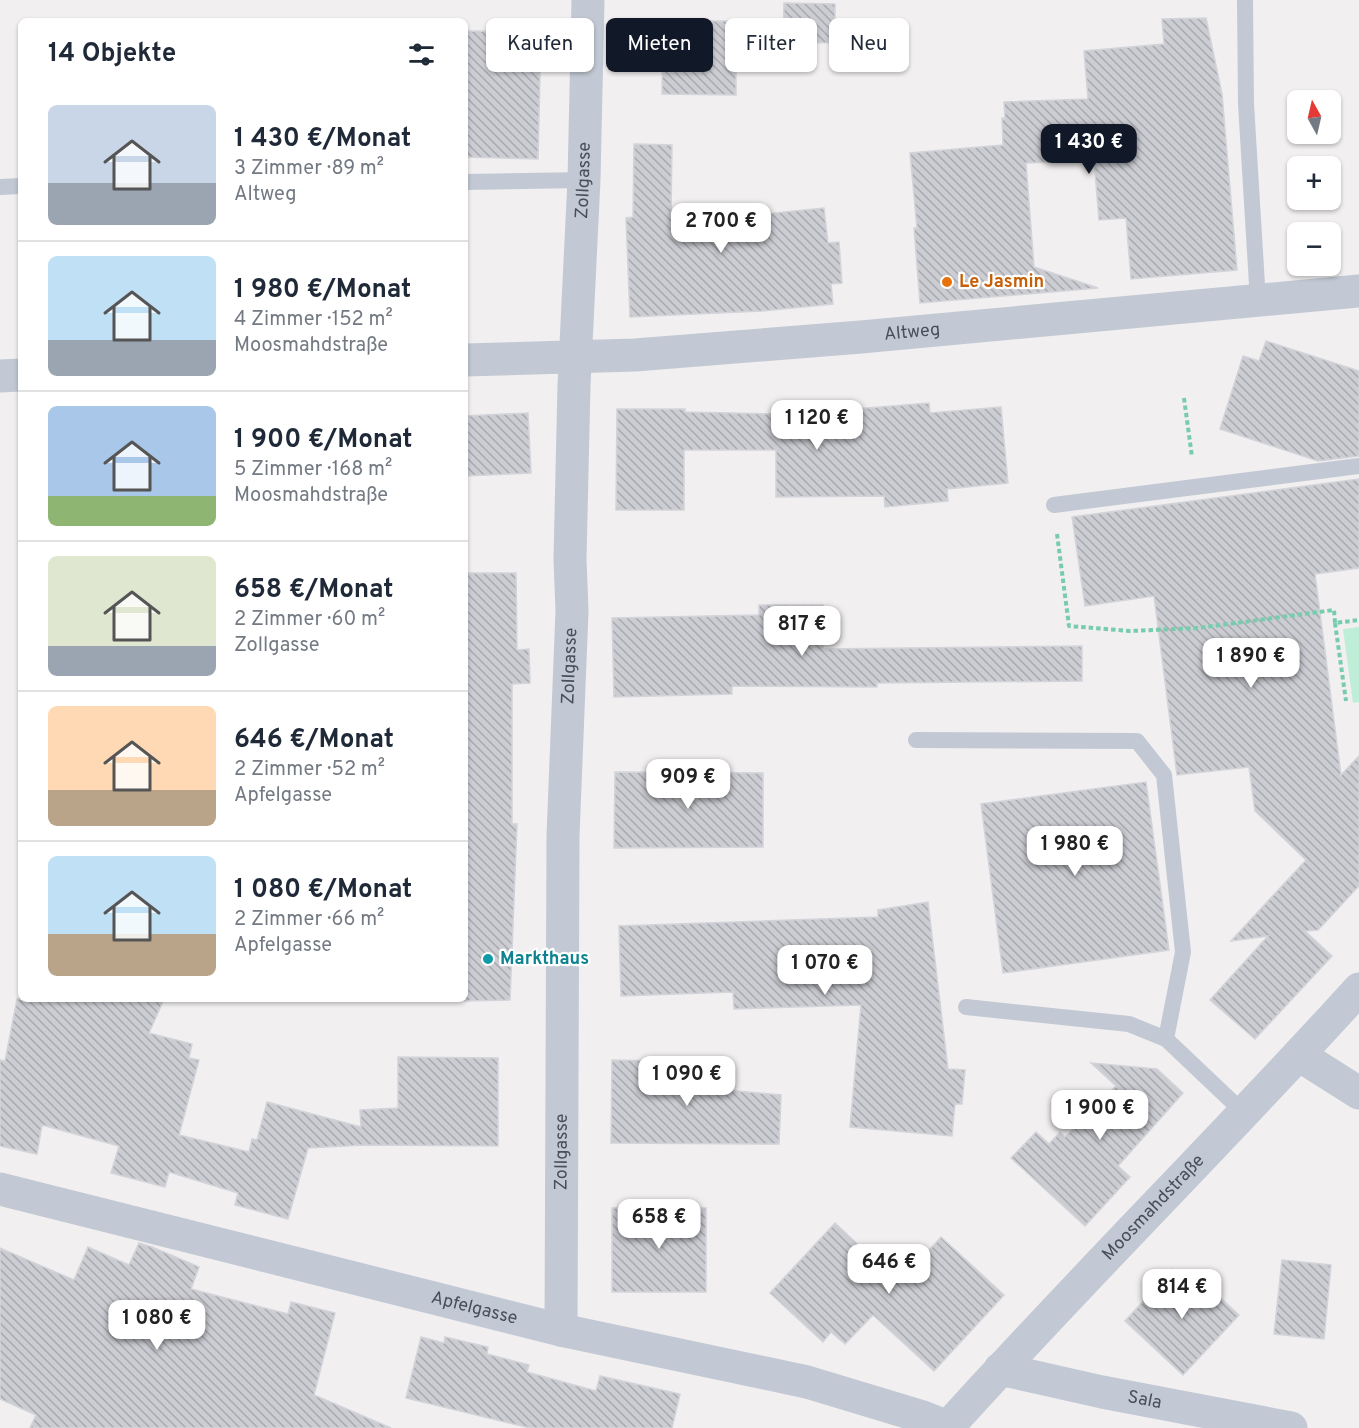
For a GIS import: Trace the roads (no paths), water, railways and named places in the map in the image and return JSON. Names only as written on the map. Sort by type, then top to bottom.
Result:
[{"type":"street","name":"Zollgasse","points":[[561,1330],[564,836],[572,611],[570,559],[588,0]]},
{"type":"street","name":"Altweg","points":[[468,360],[635,355],[861,337],[1359,291]]},
{"type":"street","points":[[0,376],[18,375]]},
{"type":"street","name":"Moosmahdstraße","points":[[947,1428],[1359,989]]},
{"type":"street","points":[[1299,1055],[1359,1094]]},
{"type":"street","name":"Apfelgasse","points":[[0,1189],[561,1330],[807,1382],[923,1417],[947,1428]]},
{"type":"street","name":"Sala","points":[[1000,1369],[1102,1392],[1291,1428]]},
{"type":"lane","points":[[1245,0],[1246,104],[1258,301]]},
{"type":"lane","points":[[468,182],[584,180]]},
{"type":"lane","points":[[0,187],[18,186]]},
{"type":"lane","points":[[1054,505],[1359,466]]},
{"type":"lane","points":[[916,740],[1137,741],[1164,775],[1183,952],[1166,1039]]},
{"type":"lane","points":[[966,1007],[1129,1024],[1166,1039],[1244,1113]]},
{"type":"place","name":"Le Jasmin","points":[[947,282]]},
{"type":"place","name":"Markthaus","points":[[488,959]]}]
